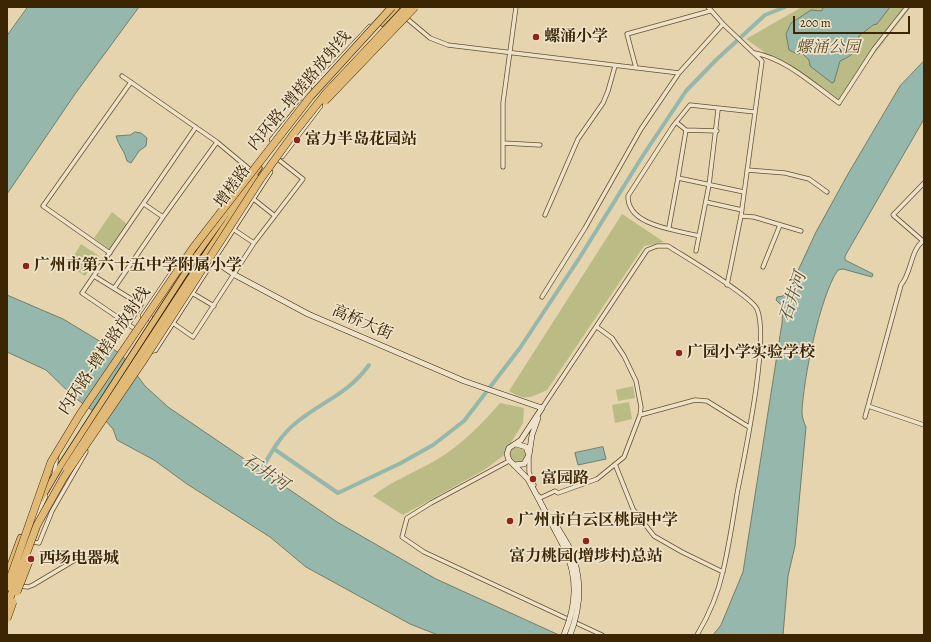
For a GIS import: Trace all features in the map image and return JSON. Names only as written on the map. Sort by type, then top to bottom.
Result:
[{"type":"highway","name":"内环路-增槎路放射线","points":[[16,565],[51,462],[80,414],[192,248],[310,97],[392,7]]},
{"type":"highway","points":[[306,118],[343,75],[407,7]]},
{"type":"highway","points":[[306,118],[334,93],[415,7]]},
{"type":"highway","name":"内环路-增槎路放射线","points":[[7,606],[37,525],[87,441],[143,361],[270,165],[306,118]]},
{"type":"highway","points":[[8,574],[40,483],[51,462]]},
{"type":"highway","points":[[7,619],[51,500]]},
{"type":"highway","points":[[7,587],[16,565]]},
{"type":"main road","name":"增槎路","points":[[199,259],[212,232],[303,111],[397,7]]},
{"type":"main road","name":"增槎路","points":[[199,259],[248,197],[268,163],[403,7]]},
{"type":"main road","points":[[7,598],[40,514],[63,466],[199,259]]},
{"type":"main road","points":[[7,580],[8,574],[32,515],[53,477],[63,466]]},
{"type":"street","points":[[388,7],[292,114],[216,214],[154,299],[134,330],[132,334],[140,347],[150,352],[155,350],[233,228],[248,197],[257,191],[278,160],[324,100],[412,7]]},
{"type":"street","points":[[503,167],[504,103],[516,7]]},
{"type":"street","points":[[754,53],[764,55],[786,66],[839,103],[874,49],[907,7]]},
{"type":"street","points":[[636,68],[627,34],[709,9],[762,61],[742,210],[727,285]]},
{"type":"street","points":[[404,16],[430,38],[448,45],[678,73]]},
{"type":"street","points":[[389,22],[394,26]]},
{"type":"street","points":[[542,298],[585,228],[642,129],[678,73],[723,24]]},
{"type":"street","points":[[355,42],[371,34]]},
{"type":"street","points":[[545,214],[578,139],[605,97],[615,66]]},
{"type":"street","points":[[122,76],[217,142],[255,173]]},
{"type":"street","points":[[110,253],[43,206],[131,82]]},
{"type":"street","points":[[699,236],[655,225],[638,218],[628,204],[628,196],[676,122],[690,105],[718,110],[755,112]]},
{"type":"street","points":[[696,251],[710,185],[718,110]]},
{"type":"street","points":[[292,114],[303,111]]},
{"type":"street","points":[[676,122],[686,130],[716,131]]},
{"type":"street","points":[[134,330],[82,293],[196,127]]},
{"type":"street","points":[[669,228],[686,130]]},
{"type":"street","points":[[271,152],[274,138]]},
{"type":"street","points":[[115,287],[217,142]]},
{"type":"street","points":[[503,143],[540,145]]},
{"type":"street","points":[[147,310],[149,318],[155,323],[162,325],[172,323],[193,337],[254,243],[303,179],[278,160]]},
{"type":"street","points":[[268,163],[268,174]]},
{"type":"street","points":[[747,170],[785,173],[809,179],[828,192]]},
{"type":"street","points":[[678,178],[744,192]]},
{"type":"street","points":[[865,417],[901,285],[906,279],[917,246],[923,241],[893,215],[924,183]]},
{"type":"street","points":[[248,197],[275,216]]},
{"type":"street","points":[[706,202],[742,210]]},
{"type":"street","points":[[144,204],[163,217]]},
{"type":"street","points":[[212,232],[216,214]]},
{"type":"street","points":[[741,216],[754,217],[801,231]]},
{"type":"street","points":[[763,267],[780,225]]},
{"type":"street","points":[[233,228],[254,243]]},
{"type":"street","points":[[570,635],[577,612],[579,587],[575,562],[528,479],[511,462],[508,451],[511,446],[516,444],[523,437],[647,250],[657,246],[668,246],[740,293],[756,307],[760,318],[760,358],[723,572],[710,613],[696,635]]},
{"type":"street","name":"高桥大街","points":[[213,260],[234,275],[308,314],[483,388],[542,408]]},
{"type":"street","points":[[94,276],[110,287],[115,287],[141,305],[128,325]]},
{"type":"street","points":[[192,293],[214,306]]},
{"type":"street","points":[[154,299],[178,315]]},
{"type":"street","points":[[540,498],[555,491],[558,493],[590,483],[624,457],[628,451],[640,415],[641,407],[636,381],[624,356],[612,338],[597,327]]},
{"type":"street","points":[[640,415],[695,400],[707,401],[749,427]]},
{"type":"street","points":[[868,406],[924,425]]},
{"type":"street","points":[[542,408],[532,435],[529,455],[530,475],[540,498],[566,546],[572,566],[575,584],[574,606],[564,635]]},
{"type":"street","points":[[33,542],[38,543],[52,511],[86,452],[84,444],[67,430],[58,451],[53,477]]},
{"type":"street","points":[[516,444],[526,447],[529,455],[524,464],[511,462],[431,503],[407,518],[402,538],[424,552],[602,635]]},
{"type":"street","points":[[615,464],[633,509],[654,536],[682,552],[723,572]]},
{"type":"street","points":[[7,592],[16,565],[36,517],[63,466]]},
{"type":"street","points":[[7,610],[33,542],[40,514]]},
{"type":"street","points":[[17,585],[28,587],[80,558]]},
{"type":"street","points":[[8,574],[16,565]]},
{"type":"street","points":[[16,576],[17,585]]},
{"type":"green space","name":"螺涌公园","points":[[802,7],[911,7],[836,103],[746,39]]},
{"type":"green space","points":[[112,212],[127,224],[109,249],[94,238]]},
{"type":"green space","points":[[622,214],[664,242],[644,246],[547,390],[528,397],[519,396],[509,391]]},
{"type":"green space","points":[[81,244],[99,256],[85,276],[68,265]]},
{"type":"green space","points":[[633,386],[635,398],[618,401],[616,390]]},
{"type":"green space","points":[[629,402],[632,419],[615,423],[612,405]]},
{"type":"green space","points":[[500,403],[524,408],[523,423],[503,456],[484,470],[403,515],[373,496],[388,485],[430,464],[447,453],[471,434]]},
{"type":"green space","points":[[518,447],[525,452],[526,455],[521,462],[518,463],[511,458],[510,455],[515,448]]},
{"type":"water","points":[[28,7],[139,7],[75,94],[7,194],[7,36]]},
{"type":"water","points":[[824,7],[890,7],[877,24],[873,25],[859,36],[854,52],[840,61],[834,82],[832,83],[810,66],[809,60],[802,53],[797,54],[789,50],[786,34],[791,23],[811,10],[821,11]]},
{"type":"water","name":"石井河","points":[[924,61],[924,119],[845,256],[845,260],[873,274],[872,277],[843,269],[838,270],[831,282],[819,318],[809,360],[803,398],[802,414],[806,427],[795,546],[788,576],[783,635],[713,635],[721,625],[743,572],[782,323],[783,307],[776,300],[777,297],[783,296],[789,290],[816,232],[900,86]]},
{"type":"water","points":[[135,132],[141,133],[147,138],[146,146],[139,151],[131,163],[127,161],[116,136],[130,135]]},
{"type":"water","points":[[7,295],[63,319],[121,354],[145,386],[168,407],[337,522],[436,579],[559,635],[438,635],[410,624],[306,567],[270,537],[187,484],[154,460],[117,440],[113,429],[105,420],[74,397],[46,370],[7,352]]},
{"type":"water","points":[[603,447],[606,459],[578,465],[575,453]]},
{"type":"waterway","points":[[274,449],[338,493],[401,463],[433,445],[464,421],[520,348],[686,91],[716,60],[765,15],[785,7]]},
{"type":"waterway","name":"石井河","points":[[259,474],[275,446],[291,427],[353,383],[369,365]]},
{"type":"place","name":"螺涌小学","points":[[536,37]]},
{"type":"place","name":"富力半岛花园站","points":[[297,140]]},
{"type":"place","name":"广州市第六十五中学附属小学","points":[[26,266]]},
{"type":"place","name":"广园小学实验学校","points":[[679,353]]},
{"type":"place","name":"富园路","points":[[533,479]]},
{"type":"place","name":"广州市白云区桃园中学","points":[[510,521]]},
{"type":"place","name":"富力桃园(增埗村)总站","points":[[586,541]]},
{"type":"place","name":"西场电器城","points":[[31,559]]}]
